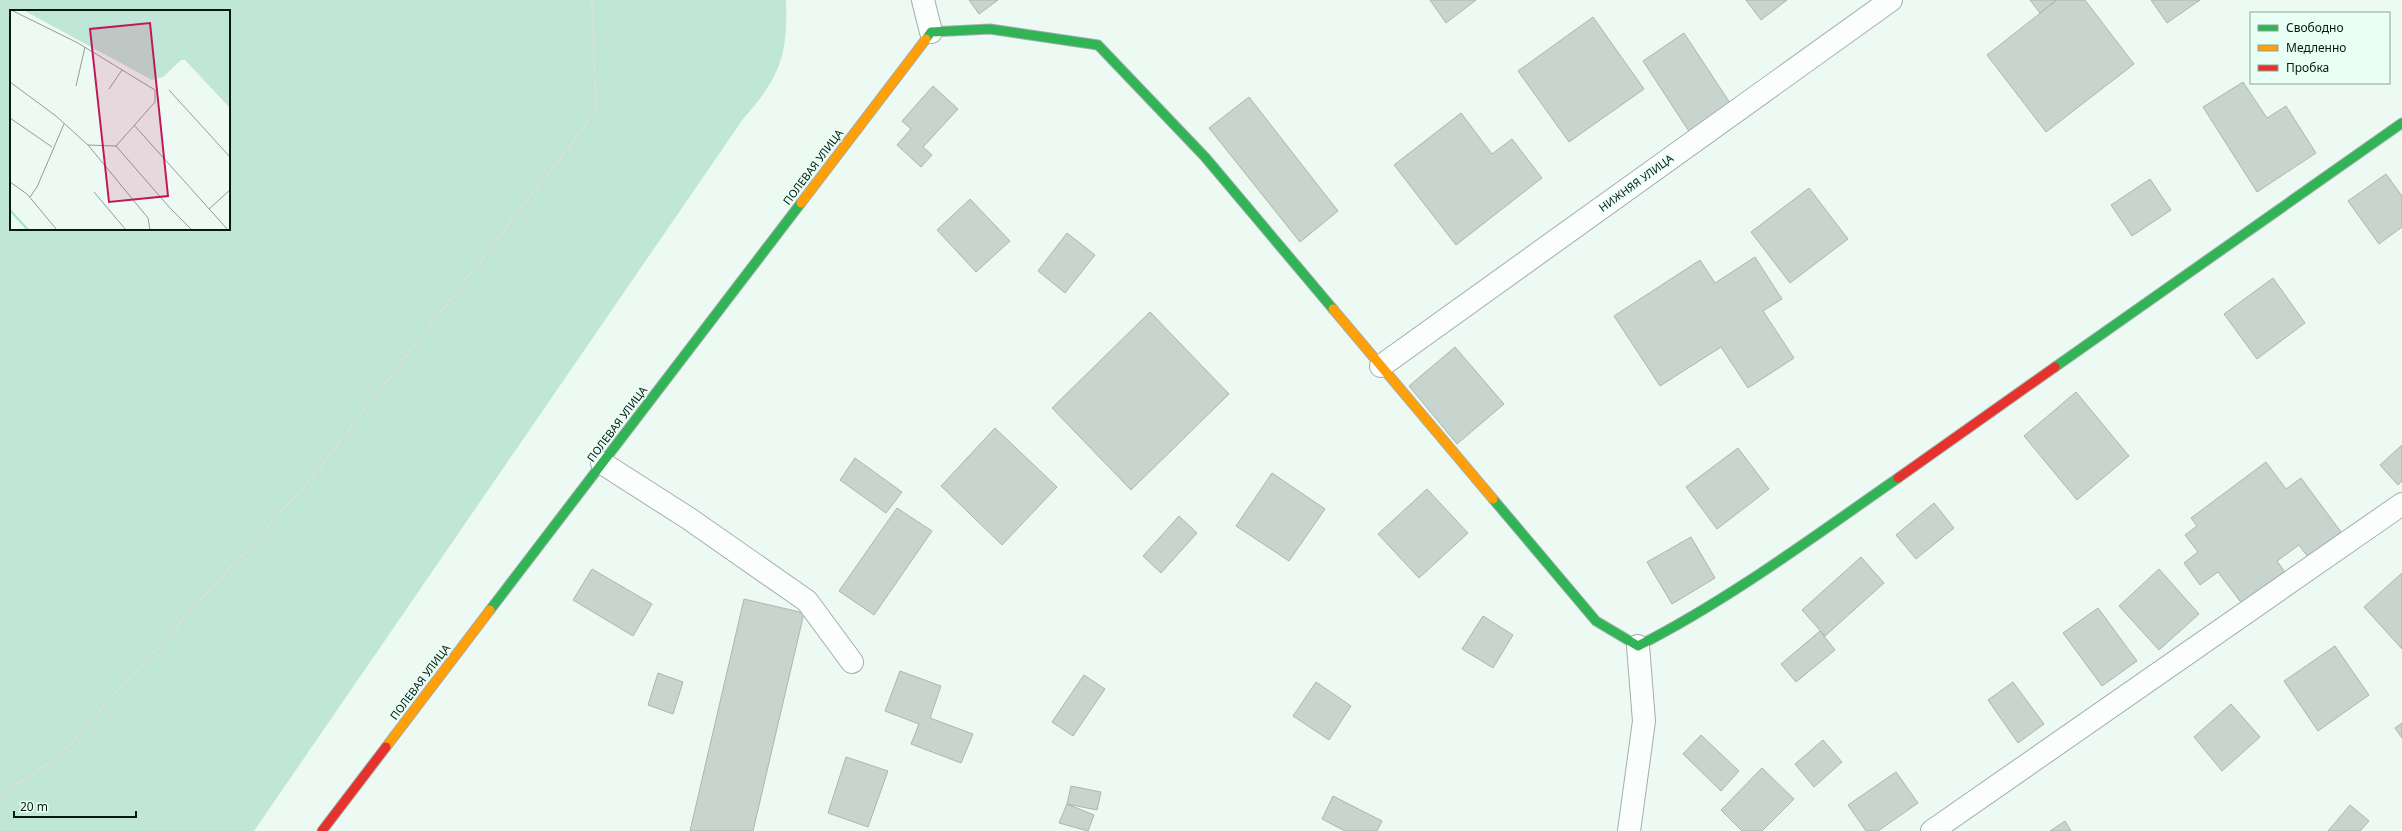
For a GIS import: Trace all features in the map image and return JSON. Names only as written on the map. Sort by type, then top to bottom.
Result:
[{"type":"street","points":[[923,0],[931,32],[990,30],[1098,45],[1205,157],[1596,621],[1638,646]]},
{"type":"street","name":"НИЖНЯЯ УЛИЦА","points":[[1381,366],[1891,0]]},
{"type":"street","name":"ПОЛЕВАЯ УЛИЦА","points":[[322,831],[931,32]]},
{"type":"street","points":[[1638,646],[1685,621],[1778,562],[2402,123]]},
{"type":"street","points":[[602,463],[688,518],[807,601],[852,662]]},
{"type":"street","points":[[1932,831],[2402,504]]},
{"type":"street","points":[[1630,831],[1644,721],[1638,646]]},
{"type":"path","points":[[0,795],[57,758],[310,480],[596,112],[592,0]]},
{"type":"green space","points":[[0,0],[786,0],[783,51],[779,65],[766,91],[743,119],[254,831],[0,831]]},
{"type":"building","points":[[969,0],[998,0],[979,14]]},
{"type":"building","points":[[1430,0],[1476,0],[1446,23]]},
{"type":"building","points":[[1746,0],[1787,0],[1761,20]]},
{"type":"building","points":[[2030,0],[2056,0],[2040,13]]},
{"type":"building","points":[[2057,0],[2085,0],[2134,64],[2046,132],[1987,55]]},
{"type":"building","points":[[2151,0],[2200,0],[2167,23]]},
{"type":"building","points":[[1593,17],[1644,89],[1569,142],[1518,71]]},
{"type":"building","points":[[1684,33],[1734,109],[1692,136],[1643,61]]},
{"type":"building","points":[[2243,82],[2267,118],[2286,106],[2316,153],[2257,192],[2203,107]]},
{"type":"building","points":[[933,86],[958,109],[923,147],[932,155],[921,167],[897,145],[911,129],[902,121]]},
{"type":"building","points":[[1249,97],[1338,211],[1300,242],[1209,128]]},
{"type":"building","points":[[1461,113],[1492,154],[1512,139],[1542,178],[1456,245],[1394,165]]},
{"type":"building","points":[[2386,174],[2402,196],[2402,227],[2379,244],[2348,201]]},
{"type":"building","points":[[2150,179],[2171,210],[2132,236],[2111,205]]},
{"type":"building","points":[[1809,188],[1848,239],[1790,283],[1751,232]]},
{"type":"building","points":[[970,199],[1010,241],[976,272],[937,230]]},
{"type":"building","points":[[1067,233],[1095,255],[1065,293],[1038,271]]},
{"type":"building","points":[[1755,257],[1782,299],[1763,311],[1794,358],[1748,388],[1721,347],[1660,386],[1614,316],[1700,260],[1715,283]]},
{"type":"building","points":[[2273,278],[2305,323],[2257,359],[2224,314]]},
{"type":"building","points":[[1150,312],[1229,394],[1131,490],[1052,408]]},
{"type":"building","points":[[1455,347],[1504,404],[1457,444],[1409,386]]},
{"type":"building","points":[[2076,392],[2129,456],[2077,500],[2024,436]]},
{"type":"building","points":[[995,428],[1057,487],[1002,545],[941,486]]},
{"type":"building","points":[[2402,445],[2402,481],[2398,485],[2380,465]]},
{"type":"building","points":[[1738,448],[1769,489],[1717,529],[1686,487]]},
{"type":"building","points":[[855,458],[902,492],[886,513],[840,480]]},
{"type":"building","points":[[2266,462],[2286,489],[2301,478],[2341,532],[2308,557],[2299,545],[2277,561],[2294,585],[2252,617],[2218,572],[2200,585],[2184,563],[2198,552],[2185,535],[2197,526],[2191,518]]},
{"type":"building","points":[[1272,473],[1325,509],[1289,561],[1236,526]]},
{"type":"building","points":[[1427,489],[1468,533],[1419,578],[1378,534]]},
{"type":"building","points":[[1934,503],[1954,528],[1916,559],[1896,535]]},
{"type":"building","points":[[897,508],[932,531],[874,615],[839,591]]},
{"type":"building","points":[[1179,516],[1197,533],[1161,573],[1143,556]]},
{"type":"building","points":[[1691,537],[1715,578],[1672,604],[1647,562]]},
{"type":"building","points":[[1861,557],[1884,583],[1825,636],[1802,610]]},
{"type":"building","points":[[592,569],[652,604],[633,636],[573,600]]},
{"type":"building","points":[[2159,569],[2199,614],[2159,650],[2119,606]]},
{"type":"building","points":[[2402,573],[2402,649],[2364,607]]},
{"type":"building","points":[[744,599],[804,613],[753,831],[690,831]]},
{"type":"building","points":[[2098,608],[2137,661],[2102,686],[2063,633]]},
{"type":"building","points":[[1483,616],[1513,635],[1493,668],[1462,649]]},
{"type":"building","points":[[1820,631],[1835,650],[1796,682],[1781,664]]},
{"type":"building","points":[[2335,646],[2369,695],[2318,731],[2284,681]]},
{"type":"building","points":[[900,671],[941,686],[930,718],[973,734],[961,763],[911,744],[919,724],[885,711]]},
{"type":"building","points":[[658,673],[683,682],[673,714],[648,705]]},
{"type":"building","points":[[1084,675],[1105,689],[1073,736],[1052,722]]},
{"type":"building","points":[[1316,682],[1351,706],[1329,740],[1293,716]]},
{"type":"building","points":[[2013,682],[2044,724],[2018,743],[1988,700]]},
{"type":"building","points":[[2231,704],[2260,737],[2222,771],[2194,737]]},
{"type":"building","points":[[2402,723],[2402,738],[2395,728]]},
{"type":"building","points":[[1701,735],[1739,771],[1721,791],[1683,754]]},
{"type":"building","points":[[1823,740],[1842,762],[1814,787],[1795,764]]},
{"type":"building","points":[[846,757],[888,771],[868,827],[828,813]]},
{"type":"building","points":[[1762,768],[1794,799],[1762,831],[1742,831],[1721,810]]},
{"type":"building","points":[[1896,772],[1918,803],[1878,831],[1866,831],[1848,805]]},
{"type":"building","points":[[1071,786],[1101,792],[1097,810],[1067,804]]},
{"type":"building","points":[[1333,796],[1382,821],[1377,831],[1345,831],[1322,819]]},
{"type":"building","points":[[1067,804],[1094,815],[1088,831],[1059,823]]},
{"type":"building","points":[[2350,805],[2369,821],[2360,831],[2328,831]]},
{"type":"building","points":[[2065,821],[2071,831],[2050,831]]},
{"type":"traffic: fast","points":[[926,39],[931,32],[990,29],[1098,45],[1205,157],[1333,309]]},
{"type":"traffic: fast","points":[[2055,367],[2402,123]]},
{"type":"traffic: fast","points":[[490,610],[801,203]]},
{"type":"traffic: fast","points":[[1493,499],[1596,621],[1638,646],[1672,628],[1738,588],[1803,545],[1898,478]]},
{"type":"traffic: slow","points":[[801,203],[926,39]]},
{"type":"traffic: slow","points":[[1333,309],[1493,499]]},
{"type":"traffic: slow","points":[[386,747],[490,610]]},
{"type":"traffic: jam","points":[[1898,478],[2055,367]]},
{"type":"traffic: jam","points":[[322,831],[386,747]]}]
